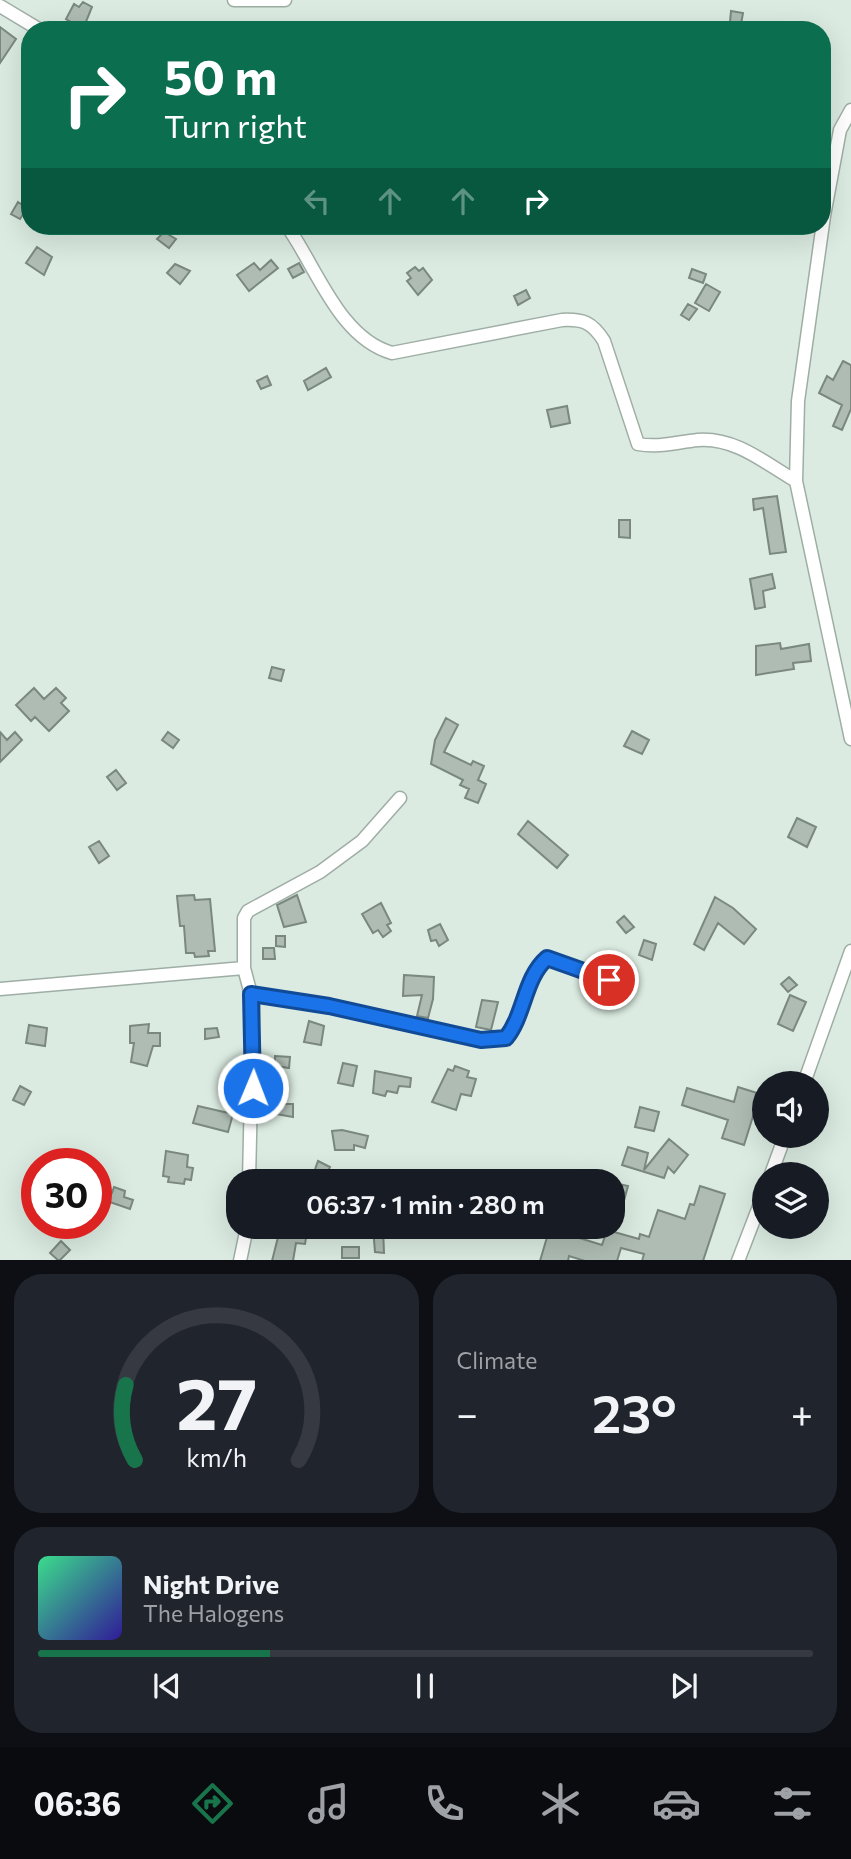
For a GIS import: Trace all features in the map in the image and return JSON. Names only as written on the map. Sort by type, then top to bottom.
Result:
[{"type":"street","points":[[234,0],[285,0]]},
{"type":"street","points":[[0,6],[25,21]]},
{"type":"street","points":[[831,178],[840,130],[851,110]]},
{"type":"street","points":[[293,235],[342,313],[363,340],[379,349],[392,353],[562,320],[584,319],[596,328],[604,341],[638,444],[652,447],[700,440],[728,441],[796,481]]},
{"type":"street","points":[[821,235],[798,401],[796,481],[851,739]]},
{"type":"street","points":[[250,1169],[253,1044],[251,994],[244,968],[244,918],[248,911],[320,872],[362,841],[400,798]]},
{"type":"street","points":[[808,1071],[851,951]]},
{"type":"street","points":[[251,994],[329,1006],[481,1040],[506,1038],[517,1023],[537,966],[547,958],[629,988]]},
{"type":"street","points":[[0,989],[244,968]]},
{"type":"street","points":[[738,1260],[752,1225]]},
{"type":"street","points":[[240,1260],[245,1239]]},
{"type":"building","points":[[83,2],[92,7],[86,21],[66,19],[74,4],[79,7]]},
{"type":"building","points":[[731,11],[743,13],[742,21],[730,21]]},
{"type":"building","points":[[0,27],[16,39],[0,63]]},
{"type":"building","points":[[18,202],[21,204],[20,219],[11,214]]},
{"type":"building","points":[[161,235],[169,235],[176,239],[169,248],[157,239]]},
{"type":"building","points":[[37,247],[52,257],[44,275],[26,263]]},
{"type":"building","points":[[271,260],[278,268],[249,291],[237,275],[254,263],[260,270]]},
{"type":"building","points":[[299,263],[304,272],[293,278],[288,269]]},
{"type":"building","points":[[175,264],[190,271],[180,284],[167,273]]},
{"type":"building","points":[[415,267],[419,271],[423,268],[432,280],[418,295],[407,281],[411,278],[407,273]]},
{"type":"building","points":[[692,269],[706,274],[703,283],[689,278]]},
{"type":"building","points":[[706,284],[720,292],[709,311],[695,303]]},
{"type":"building","points":[[526,290],[530,298],[518,305],[514,296]]},
{"type":"building","points":[[688,304],[697,309],[689,320],[681,315]]},
{"type":"building","points":[[843,361],[851,365],[851,409],[842,430],[833,426],[842,405],[819,393],[827,376],[833,380]]},
{"type":"building","points":[[326,368],[331,377],[308,390],[304,381]]},
{"type":"building","points":[[267,376],[271,385],[261,389],[257,381]]},
{"type":"building","points":[[567,406],[570,423],[551,427],[547,410]]},
{"type":"building","points":[[777,496],[786,552],[770,554],[763,508],[754,510],[753,499]]},
{"type":"building","points":[[619,520],[630,520],[630,538],[619,537]]},
{"type":"building","points":[[772,574],[775,588],[763,591],[765,607],[755,609],[750,579]]},
{"type":"building","points":[[780,643],[781,649],[809,644],[811,661],[793,663],[794,669],[756,675],[756,646]]},
{"type":"building","points":[[272,667],[284,670],[281,681],[269,678]]},
{"type":"building","points":[[34,688],[44,699],[56,688],[66,698],[61,703],[69,711],[49,731],[35,717],[31,721],[16,705]]},
{"type":"building","points":[[446,718],[458,725],[444,752],[471,765],[473,761],[484,766],[478,780],[486,784],[478,803],[465,798],[469,789],[460,785],[463,780],[431,764],[435,740]]},
{"type":"building","points":[[632,731],[649,740],[642,754],[624,746]]},
{"type":"building","points":[[0,732],[7,740],[15,732],[22,740],[0,762]]},
{"type":"building","points":[[168,732],[179,740],[173,748],[162,740]]},
{"type":"building","points":[[116,770],[126,783],[117,790],[107,777]]},
{"type":"building","points":[[797,818],[816,827],[807,847],[788,837]]},
{"type":"building","points":[[528,821],[568,855],[557,868],[518,834]]},
{"type":"building","points":[[99,841],[109,856],[99,863],[89,847]]},
{"type":"building","points":[[194,895],[195,900],[210,899],[215,951],[208,951],[209,956],[195,957],[194,953],[186,953],[184,926],[180,926],[177,896]]},
{"type":"building","points":[[297,895],[306,922],[284,927],[277,905]]},
{"type":"building","points":[[715,897],[733,908],[756,929],[744,944],[718,923],[704,950],[694,944]]},
{"type":"building","points":[[381,903],[391,923],[387,925],[391,931],[383,937],[378,930],[373,933],[362,914]]},
{"type":"building","points":[[624,916],[634,927],[626,933],[617,922]]},
{"type":"building","points":[[440,924],[448,940],[439,946],[436,940],[431,941],[428,930]]},
{"type":"building","points":[[276,936],[285,936],[285,947],[276,946]]},
{"type":"building","points":[[644,940],[656,944],[652,960],[639,955]]},
{"type":"building","points":[[263,948],[274,948],[275,959],[263,959]]},
{"type":"building","points":[[404,975],[434,977],[433,999],[428,1018],[417,1016],[422,995],[403,996]]},
{"type":"building","points":[[789,977],[797,985],[788,992],[781,984]]},
{"type":"building","points":[[790,995],[806,1002],[793,1031],[778,1024]]},
{"type":"building","points":[[482,1000],[498,1002],[491,1030],[476,1027]]},
{"type":"building","points":[[309,1021],[324,1026],[321,1045],[304,1042]]},
{"type":"building","points":[[149,1024],[148,1033],[160,1033],[160,1046],[153,1046],[147,1066],[131,1062],[134,1043],[130,1043],[130,1026]]},
{"type":"building","points":[[29,1025],[47,1028],[45,1046],[26,1043]]},
{"type":"building","points":[[217,1028],[219,1037],[205,1039],[205,1029]]},
{"type":"building","points":[[275,1056],[290,1057],[289,1068],[275,1066]]},
{"type":"building","points":[[343,1063],[357,1066],[353,1086],[338,1083]]},
{"type":"building","points":[[455,1066],[469,1071],[467,1077],[476,1079],[471,1096],[461,1094],[456,1110],[432,1102],[448,1069],[453,1071]]},
{"type":"building","points":[[375,1071],[411,1078],[410,1087],[399,1086],[397,1093],[387,1091],[385,1096],[373,1093]]},
{"type":"building","points":[[20,1086],[31,1092],[24,1105],[13,1100]]},
{"type":"building","points":[[738,1087],[752,1091],[752,1120],[744,1145],[722,1138],[728,1120],[682,1105],[687,1088],[734,1102]]},
{"type":"building","points":[[277,1104],[293,1104],[293,1117],[276,1114]]},
{"type":"building","points":[[198,1106],[233,1114],[228,1132],[193,1123]]},
{"type":"building","points":[[640,1107],[659,1112],[654,1131],[635,1127]]},
{"type":"building","points":[[342,1130],[368,1136],[365,1148],[354,1145],[354,1150],[335,1150],[332,1131]]},
{"type":"building","points":[[669,1139],[688,1155],[674,1173],[668,1167],[664,1178],[622,1165],[628,1147],[648,1153],[644,1170]]},
{"type":"building","points":[[166,1151],[188,1155],[187,1167],[193,1168],[191,1180],[185,1179],[184,1184],[168,1182],[169,1177],[163,1176]]},
{"type":"building","points":[[318,1161],[330,1167],[329,1169],[315,1169]]},
{"type":"building","points":[[700,1186],[725,1194],[703,1260],[642,1260],[644,1254],[621,1248],[617,1260],[582,1260],[569,1256],[568,1260],[540,1260],[546,1239],[583,1239],[602,1245],[604,1239],[625,1239],[625,1235],[639,1239],[640,1234],[649,1237],[658,1210],[685,1219],[690,1204],[694,1205]]},
{"type":"building","points":[[114,1187],[125,1191],[124,1197],[133,1200],[130,1209],[112,1203]]},
{"type":"building","points":[[278,1239],[306,1239],[305,1244],[296,1243],[293,1260],[272,1260]]},
{"type":"building","points":[[374,1239],[383,1239],[384,1253],[375,1252]]},
{"type":"building","points":[[61,1241],[70,1250],[60,1260],[50,1253]]},
{"type":"building","points":[[342,1247],[359,1247],[359,1258],[342,1258]]},
{"type":"route","points":[[253,1088],[251,994],[329,1006],[481,1040],[506,1038],[517,1023],[537,966],[547,958],[609,980]]}]
